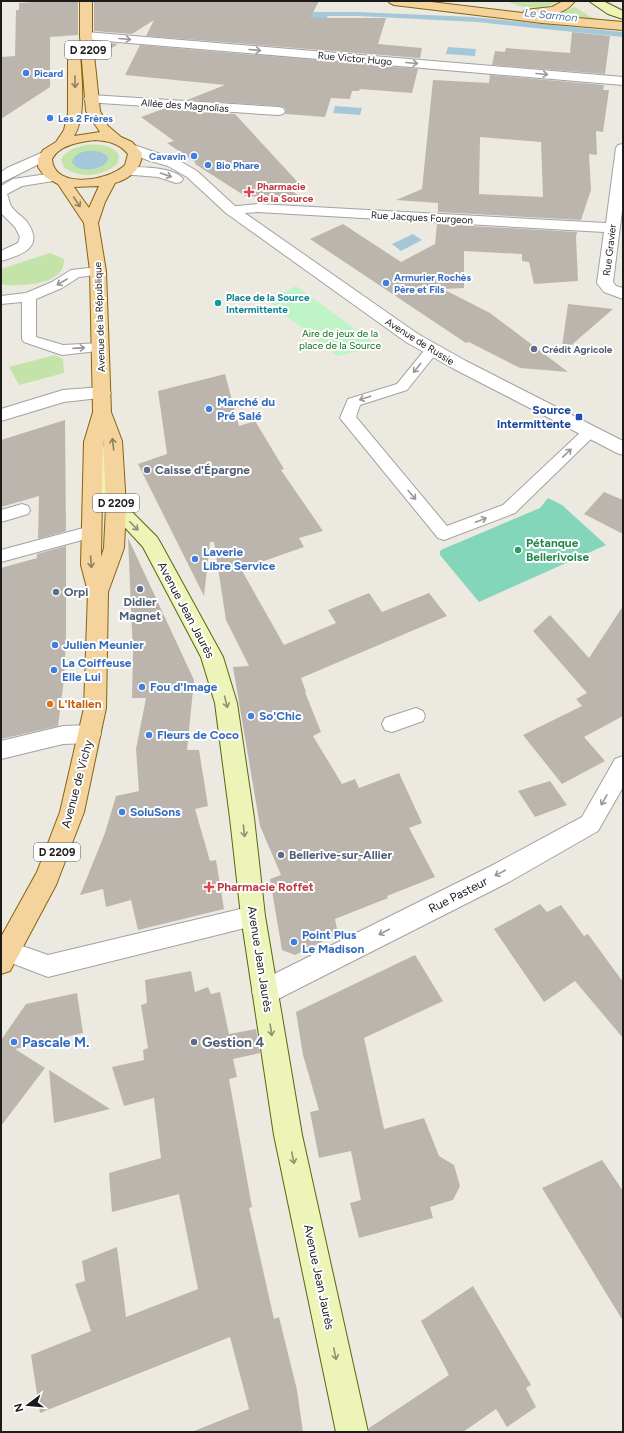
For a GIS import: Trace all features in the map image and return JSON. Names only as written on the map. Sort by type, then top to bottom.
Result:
[{"type":"main road","name":"D 2209","points":[[62,143],[71,130],[75,113],[80,37],[86,1]]},
{"type":"main road","points":[[394,1],[542,19],[623,25]]},
{"type":"main road","points":[[494,1],[501,6],[513,10]]},
{"type":"main road","points":[[406,3],[528,12],[551,11],[561,8],[569,1]]},
{"type":"main road","points":[[574,1],[623,25]]},
{"type":"main road","points":[[595,1],[612,11],[623,15]]},
{"type":"main road","points":[[528,12],[542,19]]},
{"type":"main road","name":"D 2209","points":[[80,37],[93,111],[103,128],[116,139]]},
{"type":"main road","points":[[48,154],[62,143],[89,137],[106,137],[116,139],[131,148],[135,153],[133,165],[128,171],[109,180],[86,184],[59,179]]},
{"type":"main road","name":"Avenue de la République","points":[[48,154],[45,160],[45,166],[59,179],[91,222]]},
{"type":"main road","name":"Avenue de la République","points":[[102,412],[98,272],[91,222],[98,202],[109,180]]},
{"type":"main road","name":"D 2209","points":[[98,592],[91,565],[93,442],[102,412]]},
{"type":"main road","name":"D 2209","points":[[98,592],[114,548],[116,507],[113,441],[102,412]]},
{"type":"main road","name":"Avenue Jean Jaurès","points":[[93,442],[116,507],[150,542],[212,657],[226,703],[242,818],[252,916],[288,1135],[352,1432]]},
{"type":"main road","name":"Avenue de Vichy","points":[[4,956],[47,877],[72,812],[90,734],[94,708],[98,592]]},
{"type":"street","name":"Rue Victor Hugo","points":[[80,37],[623,81]]},
{"type":"street","name":"Allée des Magnolias","points":[[92,99],[278,111]]},
{"type":"street","name":"Avenue de Russie","points":[[131,148],[174,162],[192,174],[231,210]]},
{"type":"street","name":"Rue Gravier","points":[[623,148],[605,283],[610,289],[623,294]]},
{"type":"street","points":[[1,179],[12,171],[48,154]]},
{"type":"street","name":"Avenue de Russie","points":[[128,171],[146,171],[165,174],[231,210],[412,338],[589,433],[623,449]]},
{"type":"street","points":[[1,192],[18,182],[59,179]]},
{"type":"street","name":"Rue Jacques Fourgeon","points":[[231,210],[258,208],[612,228]]},
{"type":"street","points":[[1,256],[20,249],[26,244],[28,237],[24,228],[5,210]]},
{"type":"street","points":[[1,414],[63,396],[102,393]]},
{"type":"street","points":[[1,750],[63,735],[90,734]]},
{"type":"street","name":"Rue Pasteur","points":[[264,992],[500,874],[590,824],[623,766]]},
{"type":"lane","points":[[1,300],[29,297],[58,285],[76,273],[98,272]]},
{"type":"lane","points":[[29,297],[29,339],[62,350],[100,347]]},
{"type":"lane","points":[[432,350],[402,386],[353,402],[348,418],[444,534],[509,510],[589,433]]},
{"type":"lane","points":[[1,516],[22,510]]},
{"type":"lane","points":[[1,556],[91,532]]},
{"type":"lane","points":[[392,724],[416,716]]},
{"type":"lane","points":[[4,956],[48,966],[252,916]]},
{"type":"green space","points":[[507,1],[558,1],[539,8],[532,8],[519,6]]},
{"type":"green space","points":[[575,7],[589,16],[603,21],[547,16]]},
{"type":"green space","points":[[85,145],[99,145],[116,151],[119,155],[118,163],[106,171],[91,175],[76,173],[64,167],[61,160],[63,156],[72,149]]},
{"type":"green space","points":[[50,253],[64,259],[60,272],[55,277],[34,284],[1,284],[1,269]]},
{"type":"green space","name":"Aire de jeux de la place de la Source","points":[[296,286],[379,346],[337,356],[268,301]]},
{"type":"green space","points":[[55,355],[63,359],[64,373],[19,385],[9,367]]},
{"type":"green space","name":"Pétanque Bellerivoise","points":[[548,498],[562,505],[606,545],[479,602],[440,555],[440,551],[540,508]]},
{"type":"water","points":[[192,1],[302,12],[358,12],[472,17],[623,32],[623,37],[477,22],[358,16],[327,16],[328,19],[311,18],[260,12]]},
{"type":"water","points":[[448,47],[476,49],[475,56],[446,54]]},
{"type":"water","points":[[335,106],[362,108],[360,115],[333,113]]},
{"type":"water","points":[[87,151],[103,153],[108,157],[107,162],[99,167],[89,170],[75,166],[72,163],[77,154]]},
{"type":"water","points":[[413,234],[422,240],[401,251],[392,244]]},
{"type":"building","points":[[78,1],[78,35],[50,37],[50,87],[1,119],[1,57],[15,56],[16,10],[19,10],[19,3]]},
{"type":"building","points":[[94,1],[319,1],[310,18],[386,18],[378,44],[422,48],[420,58],[146,36],[154,20],[132,34],[94,31]]},
{"type":"building","points":[[572,32],[610,36],[605,74],[492,65],[495,51],[505,52],[506,48],[570,53]]},
{"type":"building","points":[[103,42],[118,44],[102,54]]},
{"type":"building","points":[[140,45],[418,69],[412,93],[360,89],[359,91],[352,91],[350,99],[331,98],[325,117],[285,114],[286,110],[284,107],[278,106],[187,100],[225,85],[125,75]]},
{"type":"building","points":[[490,75],[604,85],[603,90],[609,90],[603,132],[596,131],[597,155],[589,154],[591,190],[581,220],[438,212],[438,203],[396,200],[422,189],[433,80],[489,83]],"holes":[[[480,137],[541,142],[543,197],[479,194]]]},
{"type":"building","points":[[163,109],[235,114],[305,190],[290,190],[303,198],[245,196],[195,164],[196,163],[167,143],[174,141],[141,117]]},
{"type":"building","points":[[343,224],[401,262],[435,244],[437,224],[577,232],[578,281],[534,284],[529,262],[522,261],[522,254],[464,251],[464,288],[443,289],[490,313],[568,372],[520,368],[469,342],[466,343],[310,239]]},
{"type":"building","points":[[568,304],[613,309],[561,354]]},
{"type":"building","points":[[225,374],[239,426],[255,421],[284,469],[281,470],[323,531],[299,538],[304,547],[241,569],[284,645],[336,623],[328,610],[369,593],[382,612],[429,593],[447,616],[301,678],[321,732],[313,736],[342,784],[355,779],[359,788],[399,773],[422,823],[409,828],[435,877],[335,919],[338,934],[295,955],[282,950],[270,879],[281,875],[260,826],[233,667],[249,666],[226,620],[214,542],[210,542],[204,596],[138,464],[167,454],[158,391]]},
{"type":"building","points":[[65,420],[66,531],[38,539],[39,496],[1,507],[1,440]]},
{"type":"building","points":[[604,492],[623,500],[623,534],[584,514]]},
{"type":"building","points":[[128,538],[194,680],[187,750],[199,750],[208,806],[195,809],[210,861],[216,860],[224,909],[138,930],[131,900],[106,907],[103,889],[80,895],[105,833],[116,796],[139,791],[136,749],[146,698],[132,698],[133,654]]},
{"type":"building","points":[[66,546],[66,641],[64,679],[58,726],[1,739],[1,568],[37,558],[37,554]]},
{"type":"building","points":[[623,606],[623,716],[584,737],[605,761],[562,784],[523,735],[582,706],[576,699],[587,693],[533,631],[550,615],[589,658]]},
{"type":"building","points":[[550,781],[567,805],[535,817],[518,791]]},
{"type":"building","points":[[540,904],[547,912],[561,905],[584,936],[588,934],[623,982],[623,1038],[575,981],[544,1002],[494,929]]},
{"type":"building","points":[[415,955],[443,1001],[364,1038],[384,1129],[424,1118],[439,1156],[454,1165],[460,1186],[453,1200],[430,1207],[433,1218],[359,1238],[350,1203],[361,1200],[351,1151],[319,1158],[310,1112],[319,1110],[303,1055],[296,1012]]},
{"type":"building","points":[[191,971],[195,992],[208,987],[211,994],[220,992],[229,1034],[256,1029],[260,1053],[233,1059],[237,1077],[229,1079],[252,1207],[249,1208],[274,1319],[279,1317],[297,1390],[303,1432],[194,1432],[249,1409],[230,1337],[40,1413],[31,1355],[91,1331],[75,1284],[85,1281],[82,1261],[117,1247],[126,1317],[198,1289],[179,1194],[112,1212],[109,1173],[161,1158],[154,1098],[124,1106],[112,1067],[144,1060],[143,1050],[148,1048],[141,1005],[147,1003],[145,980]]},
{"type":"building","points":[[77,993],[83,1033],[15,1049],[45,1068],[1,1126],[1,1040],[26,1004]]},
{"type":"building","points":[[49,1070],[110,1109],[54,1123]]},
{"type":"building","points":[[602,1160],[623,1191],[623,1321],[542,1188]]},
{"type":"building","points":[[473,1286],[531,1385],[526,1388],[536,1407],[507,1427],[496,1409],[463,1432],[369,1432],[369,1428],[449,1375],[421,1321]]},
{"type":"place","name":"Picard","points":[[26,73]]},
{"type":"place","name":"Les 2 Frères","points":[[50,118]]},
{"type":"place","name":"Cavavin","points":[[194,156]]},
{"type":"place","name":"Bio Phare","points":[[208,165]]},
{"type":"place","name":"Pharmacie de la Source","points":[[249,192]]},
{"type":"place","name":"Armurier Rochès Père et Fils","points":[[386,283]]},
{"type":"place","name":"Place de la Source Intermittente","points":[[218,303]]},
{"type":"place","name":"Crédit Agricole","points":[[534,349]]},
{"type":"place","name":"Marché du Pré Salé","points":[[209,409]]},
{"type":"place","name":"Source Intermittente","points":[[579,417]]},
{"type":"place","name":"Caisse d'Épargne","points":[[147,470]]},
{"type":"place","name":"Pétanque Bellerivoise","points":[[518,550]]},
{"type":"place","name":"Laverie Libre Service","points":[[195,559]]},
{"type":"place","name":"Didier Magnet","points":[[140,589]]},
{"type":"place","name":"Orpi","points":[[56,592]]},
{"type":"place","name":"Julien Meunier","points":[[55,645]]},
{"type":"place","name":"La Coiffeuse Elle Lui","points":[[54,670]]},
{"type":"place","name":"Fou d'Image","points":[[142,687]]},
{"type":"place","name":"L'Italien","points":[[50,704]]},
{"type":"place","name":"So'Chic","points":[[251,716]]},
{"type":"place","name":"Fleurs de Coco","points":[[149,735]]},
{"type":"place","name":"SoluSons","points":[[122,812]]},
{"type":"place","name":"Bellerive-sur-Allier","points":[[281,855]]},
{"type":"place","name":"Pharmacie Roffet","points":[[209,887]]},
{"type":"place","name":"Point Plus Le Madison","points":[[294,942]]},
{"type":"place","name":"Pascale M.","points":[[14,1042]]},
{"type":"place","name":"Gestion 4","points":[[194,1042]]},
{"type":"water label","name":"Le Sarmon","points":[[551,15]]}]
